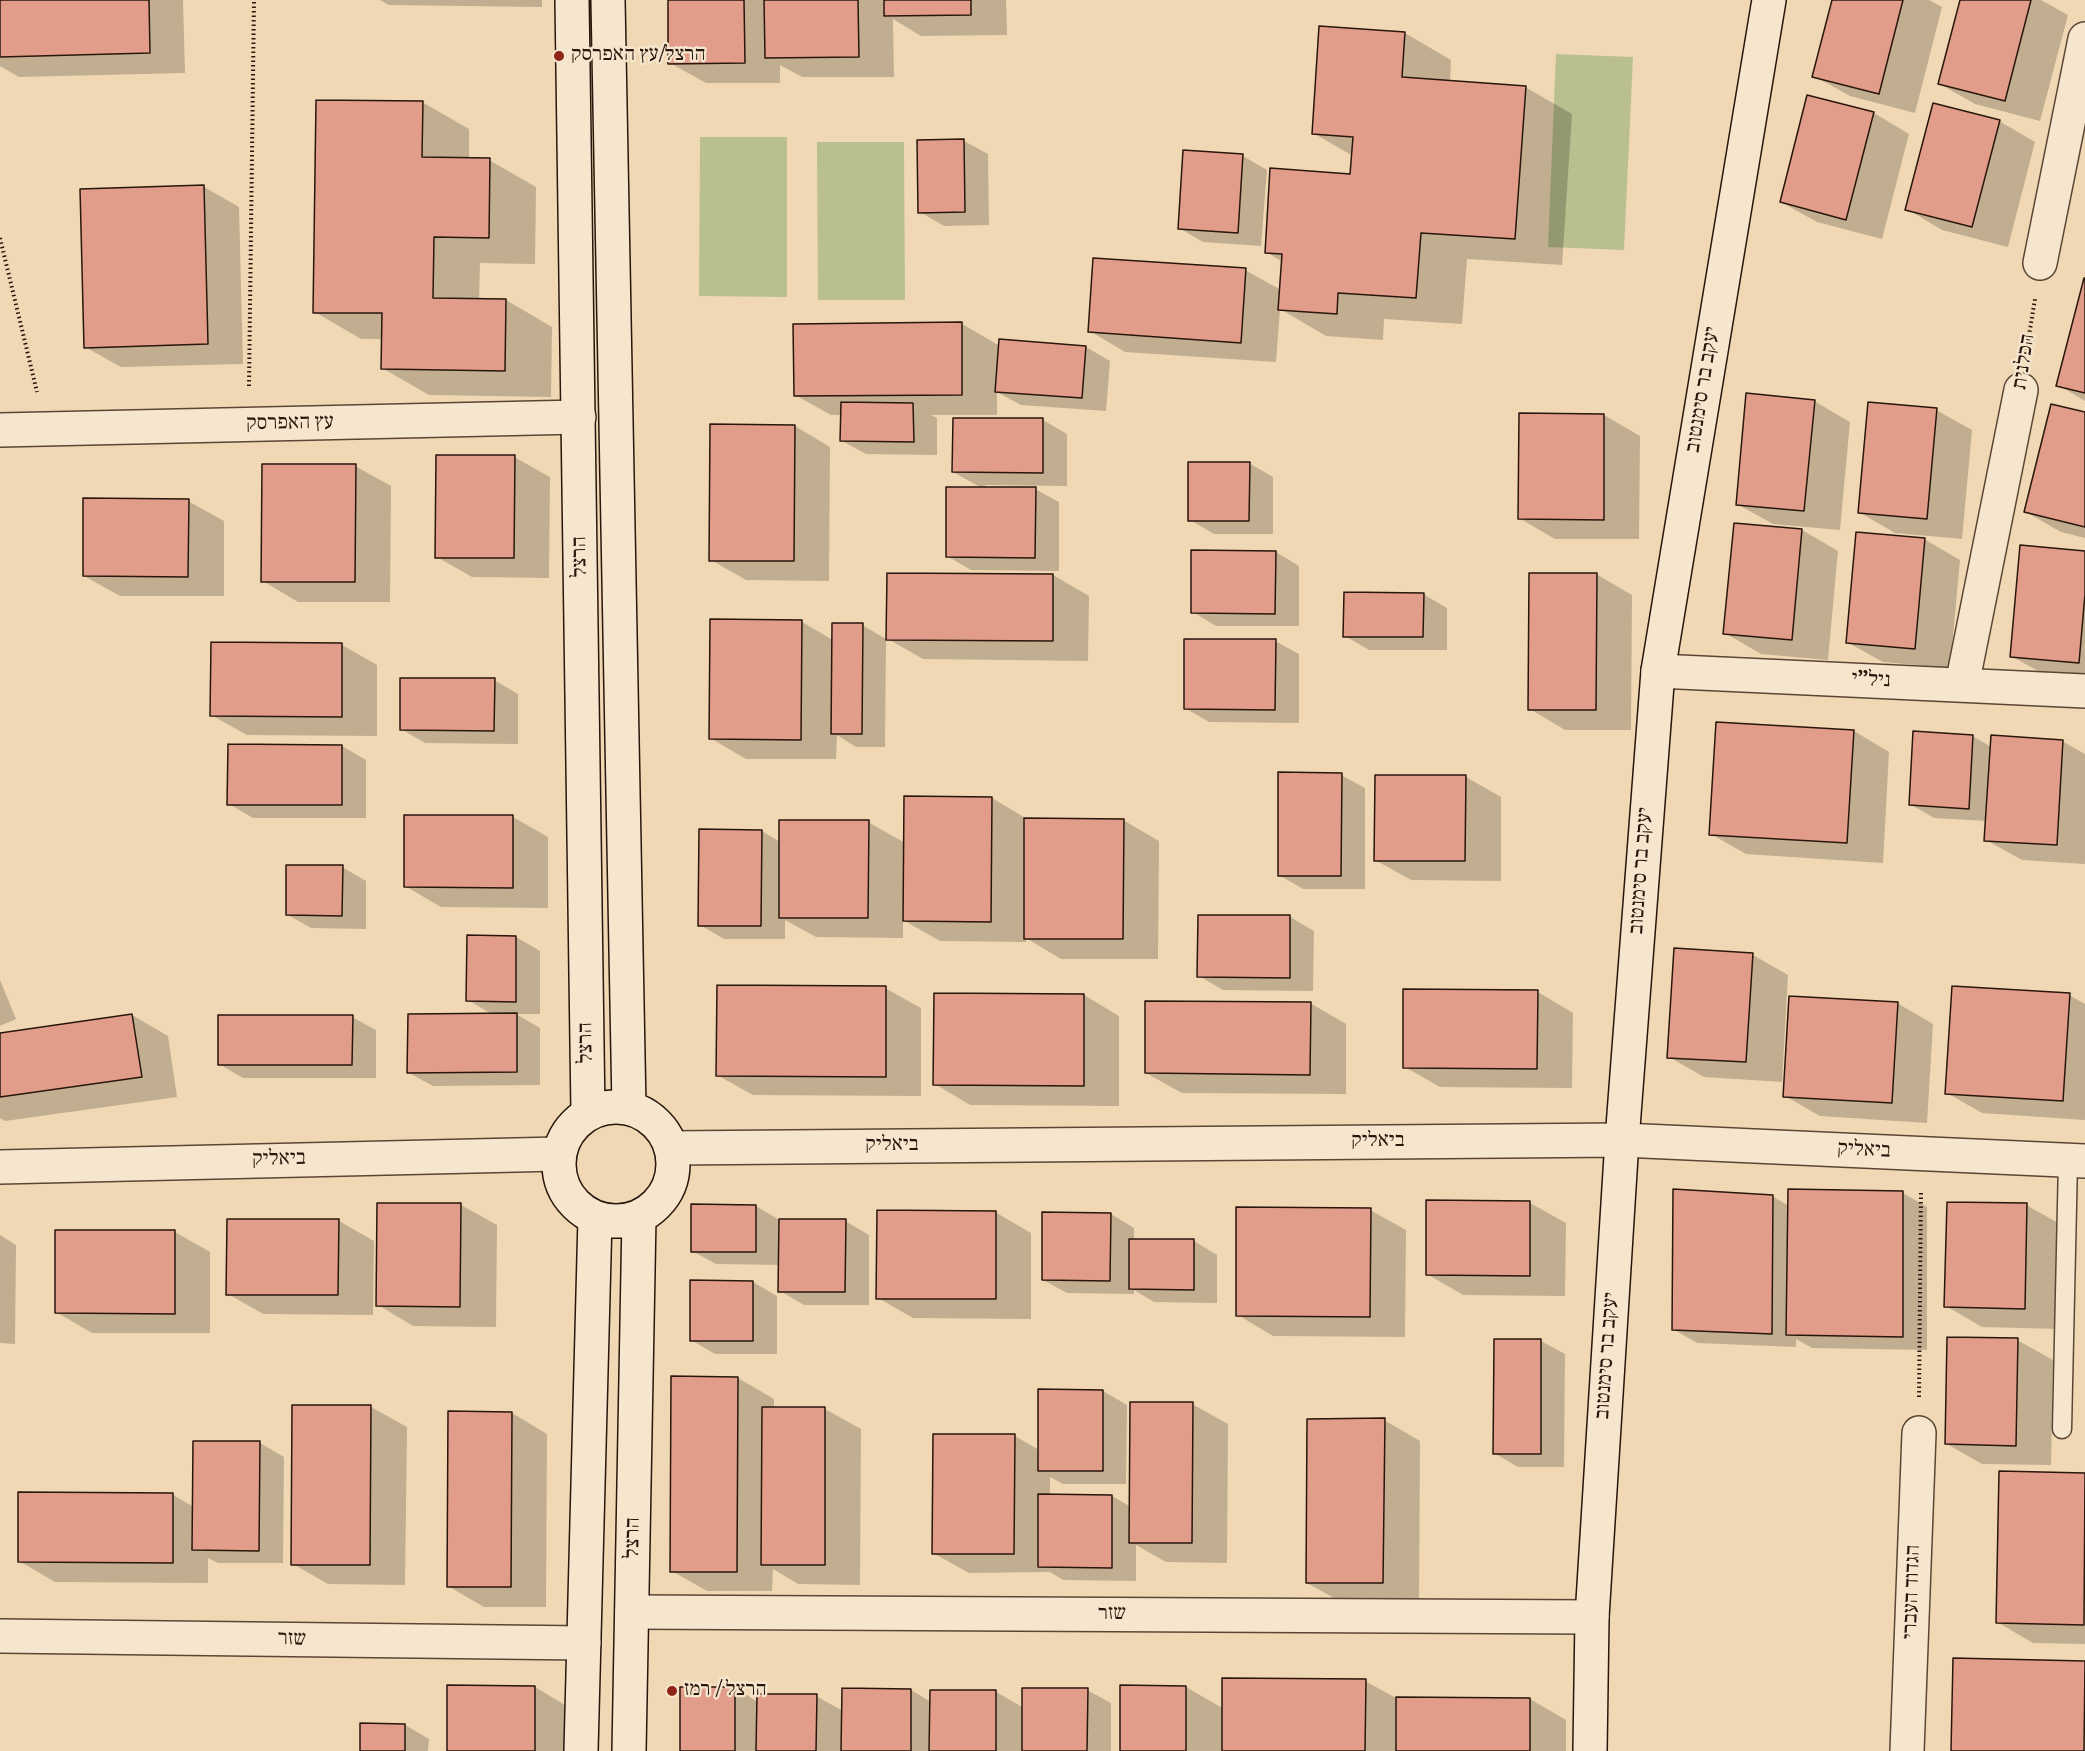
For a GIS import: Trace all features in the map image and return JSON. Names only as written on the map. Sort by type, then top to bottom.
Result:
[{"type":"street","name":"הרצל","points":[[572,0],[588,1113]]},
{"type":"street","name":"הרצל","points":[[608,0],[629,1108]]},
{"type":"street","name":"יעקב בר סימנטוב","points":[[1590,1751],[1592,1617],[1622,1140],[1658,671],[1769,0]]},
{"type":"street","points":[[2040,263],[2085,39]]},
{"type":"street","name":"הכלנית","points":[[1962,685],[2021,390]]},
{"type":"street","name":"עץ האפרסק","points":[[0,430],[579,417]]},
{"type":"street","name":"ניל\"י","points":[[1658,671],[2085,691]]},
{"type":"street","points":[[608,1108],[629,1108],[655,1122],[665,1134],[671,1148],[673,1164],[671,1181],[664,1196],[653,1209],[639,1217],[624,1221],[595,1218],[581,1210],[570,1199],[562,1185],[558,1169],[558,1154],[565,1137],[588,1113],[608,1108]]},
{"type":"street","name":"ביאליק","points":[[671,1148],[1622,1140],[2077,1161]]},
{"type":"street","name":"ביאליק","points":[[0,1167],[558,1154]]},
{"type":"street","name":"הרצל","points":[[629,1751],[639,1217]]},
{"type":"street","points":[[581,1751],[595,1218]]},
{"type":"street","name":"הגדוד העברי","points":[[1907,1751],[1919,1433]]},
{"type":"street","name":"שזר","points":[[632,1612],[1592,1617]]},
{"type":"street","name":"שזר","points":[[0,1636],[584,1643]]},
{"type":"lane","points":[[2062,1429],[2077,1161]]},
{"type":"path","points":[[249,426],[254,0]]},
{"type":"path","points":[[0,238],[46,428]]},
{"type":"path","name":"הכלנית","points":[[2021,390],[2040,263]]},
{"type":"path","points":[[1919,1433],[1921,1154]]},
{"type":"green space","points":[[1556,54],[1633,57],[1624,250],[1548,247]]},
{"type":"green space","points":[[700,137],[787,137],[787,297],[699,296]]},
{"type":"green space","points":[[817,142],[904,142],[905,300],[818,300]]},
{"type":"building","points":[[0,0],[149,0],[150,53],[0,57]]},
{"type":"building","points":[[668,0],[744,0],[745,63],[668,64]]},
{"type":"building","points":[[764,0],[858,0],[859,57],[765,58]]},
{"type":"building","points":[[884,0],[971,0],[971,15],[884,16]]},
{"type":"building","points":[[1832,0],[1903,0],[1879,94],[1812,77]]},
{"type":"building","points":[[1960,0],[2031,0],[2005,101],[1938,84]]},
{"type":"building","points":[[1319,26],[1405,32],[1402,77],[1526,86],[1515,239],[1421,233],[1416,298],[1338,293],[1337,314],[1278,310],[1282,254],[1265,253],[1270,168],[1350,174],[1353,137],[1312,134]]},
{"type":"building","points":[[1807,95],[1874,112],[1846,220],[1780,202]]},
{"type":"building","points":[[316,100],[423,101],[422,157],[490,158],[489,238],[434,237],[433,298],[506,299],[505,371],[381,369],[382,313],[313,313]]},
{"type":"building","points":[[1933,103],[2000,120],[1972,227],[1905,210]]},
{"type":"building","points":[[964,139],[965,212],[918,213],[917,140]]},
{"type":"building","points":[[1183,150],[1243,154],[1238,233],[1178,229]]},
{"type":"building","points":[[204,185],[208,344],[84,348],[80,189]]},
{"type":"building","points":[[1093,258],[1246,268],[1241,343],[1088,332]]},
{"type":"building","points":[[2085,278],[2085,393],[2056,386]]},
{"type":"building","points":[[962,322],[962,395],[794,396],[793,324]]},
{"type":"building","points":[[999,339],[1086,346],[1082,398],[995,392]]},
{"type":"building","points":[[1746,393],[1815,400],[1804,511],[1736,505]]},
{"type":"building","points":[[841,402],[913,403],[914,442],[840,441]]},
{"type":"building","points":[[1868,402],[1937,408],[1927,519],[1858,513]]},
{"type":"building","points":[[2051,404],[2085,412],[2085,527],[2024,512]]},
{"type":"building","points":[[1519,413],[1604,414],[1604,520],[1518,519]]},
{"type":"building","points":[[953,418],[1043,418],[1043,473],[952,472]]},
{"type":"building","points":[[710,424],[795,425],[794,561],[709,561]]},
{"type":"building","points":[[436,455],[515,455],[514,558],[435,558]]},
{"type":"building","points":[[1188,462],[1250,462],[1249,521],[1188,521]]},
{"type":"building","points":[[262,464],[356,464],[355,582],[261,582]]},
{"type":"building","points":[[946,487],[1036,487],[1035,558],[946,557]]},
{"type":"building","points":[[83,498],[189,499],[188,577],[83,576]]},
{"type":"building","points":[[1734,523],[1802,529],[1792,640],[1723,634]]},
{"type":"building","points":[[1856,532],[1925,538],[1915,649],[1846,643]]},
{"type":"building","points":[[2020,545],[2085,551],[2085,594],[2079,663],[2010,657]]},
{"type":"building","points":[[1191,550],[1276,551],[1275,614],[1191,613]]},
{"type":"building","points":[[887,573],[1053,574],[1053,641],[886,640]]},
{"type":"building","points":[[1529,573],[1597,573],[1596,710],[1528,710]]},
{"type":"building","points":[[1344,592],[1424,593],[1423,637],[1343,637]]},
{"type":"building","points":[[710,619],[802,620],[801,740],[709,739]]},
{"type":"building","points":[[832,623],[863,623],[862,734],[831,734]]},
{"type":"building","points":[[1184,639],[1276,639],[1275,710],[1184,709]]},
{"type":"building","points":[[211,642],[342,643],[342,717],[210,716]]},
{"type":"building","points":[[400,678],[495,678],[494,731],[400,730]]},
{"type":"building","points":[[1716,722],[1854,730],[1847,843],[1709,835]]},
{"type":"building","points":[[1913,731],[1973,735],[1969,809],[1909,805]]},
{"type":"building","points":[[1991,735],[2063,740],[2057,845],[1984,841]]},
{"type":"building","points":[[228,744],[342,745],[342,805],[227,805]]},
{"type":"building","points":[[1278,772],[1342,773],[1341,876],[1278,876]]},
{"type":"building","points":[[1375,775],[1466,775],[1465,861],[1374,861]]},
{"type":"building","points":[[904,796],[992,797],[991,922],[903,921]]},
{"type":"building","points":[[404,815],[513,815],[513,888],[404,887]]},
{"type":"building","points":[[1024,818],[1124,819],[1123,939],[1024,939]]},
{"type":"building","points":[[779,820],[869,820],[868,918],[779,918]]},
{"type":"building","points":[[699,829],[762,830],[761,926],[698,926]]},
{"type":"building","points":[[286,865],[343,865],[342,916],[286,915]]},
{"type":"building","points":[[1198,915],[1290,915],[1290,978],[1197,977]]},
{"type":"building","points":[[467,935],[516,936],[516,1002],[466,1001]]},
{"type":"building","points":[[1674,948],[1753,953],[1746,1062],[1667,1058]]},
{"type":"building","points":[[717,985],[886,986],[886,1077],[716,1076]]},
{"type":"building","points":[[1952,986],[2070,993],[2063,1101],[1945,1094]]},
{"type":"building","points":[[1403,989],[1538,990],[1537,1069],[1403,1068]]},
{"type":"building","points":[[934,993],[1084,994],[1084,1086],[933,1085]]},
{"type":"building","points":[[1789,996],[1898,1002],[1892,1103],[1783,1097]]},
{"type":"building","points":[[1145,1001],[1311,1002],[1310,1075],[1145,1073]]},
{"type":"building","points":[[517,1013],[517,1072],[407,1073],[408,1014]]},
{"type":"building","points":[[132,1014],[142,1077],[0,1097],[0,1033]]},
{"type":"building","points":[[218,1015],[353,1015],[352,1065],[218,1065]]},
{"type":"building","points":[[1673,1189],[1773,1195],[1772,1334],[1672,1330]]},
{"type":"building","points":[[1788,1189],[1903,1191],[1903,1337],[1786,1335]]},
{"type":"building","points":[[1426,1200],[1530,1201],[1530,1276],[1426,1275]]},
{"type":"building","points":[[1947,1202],[2027,1203],[2025,1309],[1944,1307]]},
{"type":"building","points":[[377,1203],[461,1203],[460,1307],[376,1306]]},
{"type":"building","points":[[691,1204],[756,1205],[756,1252],[691,1252]]},
{"type":"building","points":[[1236,1207],[1371,1208],[1370,1317],[1236,1316]]},
{"type":"building","points":[[877,1210],[996,1211],[996,1299],[876,1299]]},
{"type":"building","points":[[1042,1212],[1111,1213],[1110,1281],[1042,1280]]},
{"type":"building","points":[[227,1219],[339,1219],[338,1295],[226,1295]]},
{"type":"building","points":[[779,1219],[846,1219],[845,1292],[778,1292]]},
{"type":"building","points":[[55,1230],[175,1230],[175,1314],[55,1313]]},
{"type":"building","points":[[1129,1239],[1194,1239],[1194,1290],[1129,1289]]},
{"type":"building","points":[[690,1280],[753,1281],[753,1341],[690,1341]]},
{"type":"building","points":[[1947,1337],[2018,1338],[2016,1446],[1945,1444]]},
{"type":"building","points":[[1494,1339],[1541,1339],[1541,1454],[1493,1454]]},
{"type":"building","points":[[671,1376],[738,1377],[737,1572],[670,1572]]},
{"type":"building","points":[[1038,1389],[1103,1390],[1103,1471],[1038,1471]]},
{"type":"building","points":[[1130,1402],[1193,1402],[1192,1543],[1129,1543]]},
{"type":"building","points":[[292,1405],[371,1405],[370,1565],[291,1565]]},
{"type":"building","points":[[762,1407],[825,1407],[825,1565],[761,1565]]},
{"type":"building","points":[[448,1411],[512,1412],[511,1587],[447,1587]]},
{"type":"building","points":[[1385,1418],[1383,1583],[1306,1583],[1307,1419]]},
{"type":"building","points":[[933,1434],[1015,1434],[1014,1554],[932,1554]]},
{"type":"building","points":[[193,1441],[260,1441],[259,1551],[192,1550]]},
{"type":"building","points":[[1999,1471],[2085,1473],[2084,1625],[1996,1623]]},
{"type":"building","points":[[18,1492],[173,1493],[173,1563],[18,1562]]},
{"type":"building","points":[[1038,1494],[1112,1495],[1112,1568],[1038,1567]]},
{"type":"building","points":[[1953,1658],[2085,1661],[2084,1751],[1951,1751]]},
{"type":"building","points":[[1222,1678],[1366,1679],[1365,1751],[1222,1751]]},
{"type":"building","points":[[447,1685],[535,1686],[535,1751],[447,1751]]},
{"type":"building","points":[[1120,1685],[1186,1686],[1186,1751],[1120,1751]]},
{"type":"building","points":[[680,1687],[735,1687],[735,1751],[680,1751]]},
{"type":"building","points":[[842,1688],[911,1689],[911,1751],[841,1751]]},
{"type":"building","points":[[1022,1688],[1088,1688],[1087,1751],[1022,1751]]},
{"type":"building","points":[[930,1690],[996,1690],[996,1751],[929,1751]]},
{"type":"building","points":[[757,1694],[817,1694],[816,1751],[756,1751]]},
{"type":"building","points":[[1396,1697],[1530,1698],[1530,1751],[1396,1751]]},
{"type":"building","points":[[360,1723],[405,1724],[405,1751],[360,1751]]},
{"type":"place","name":"הרצל/עץ האפרסק","points":[[559,56]]},
{"type":"place","name":"הרצל / רמז","points":[[672,1691]]}]
